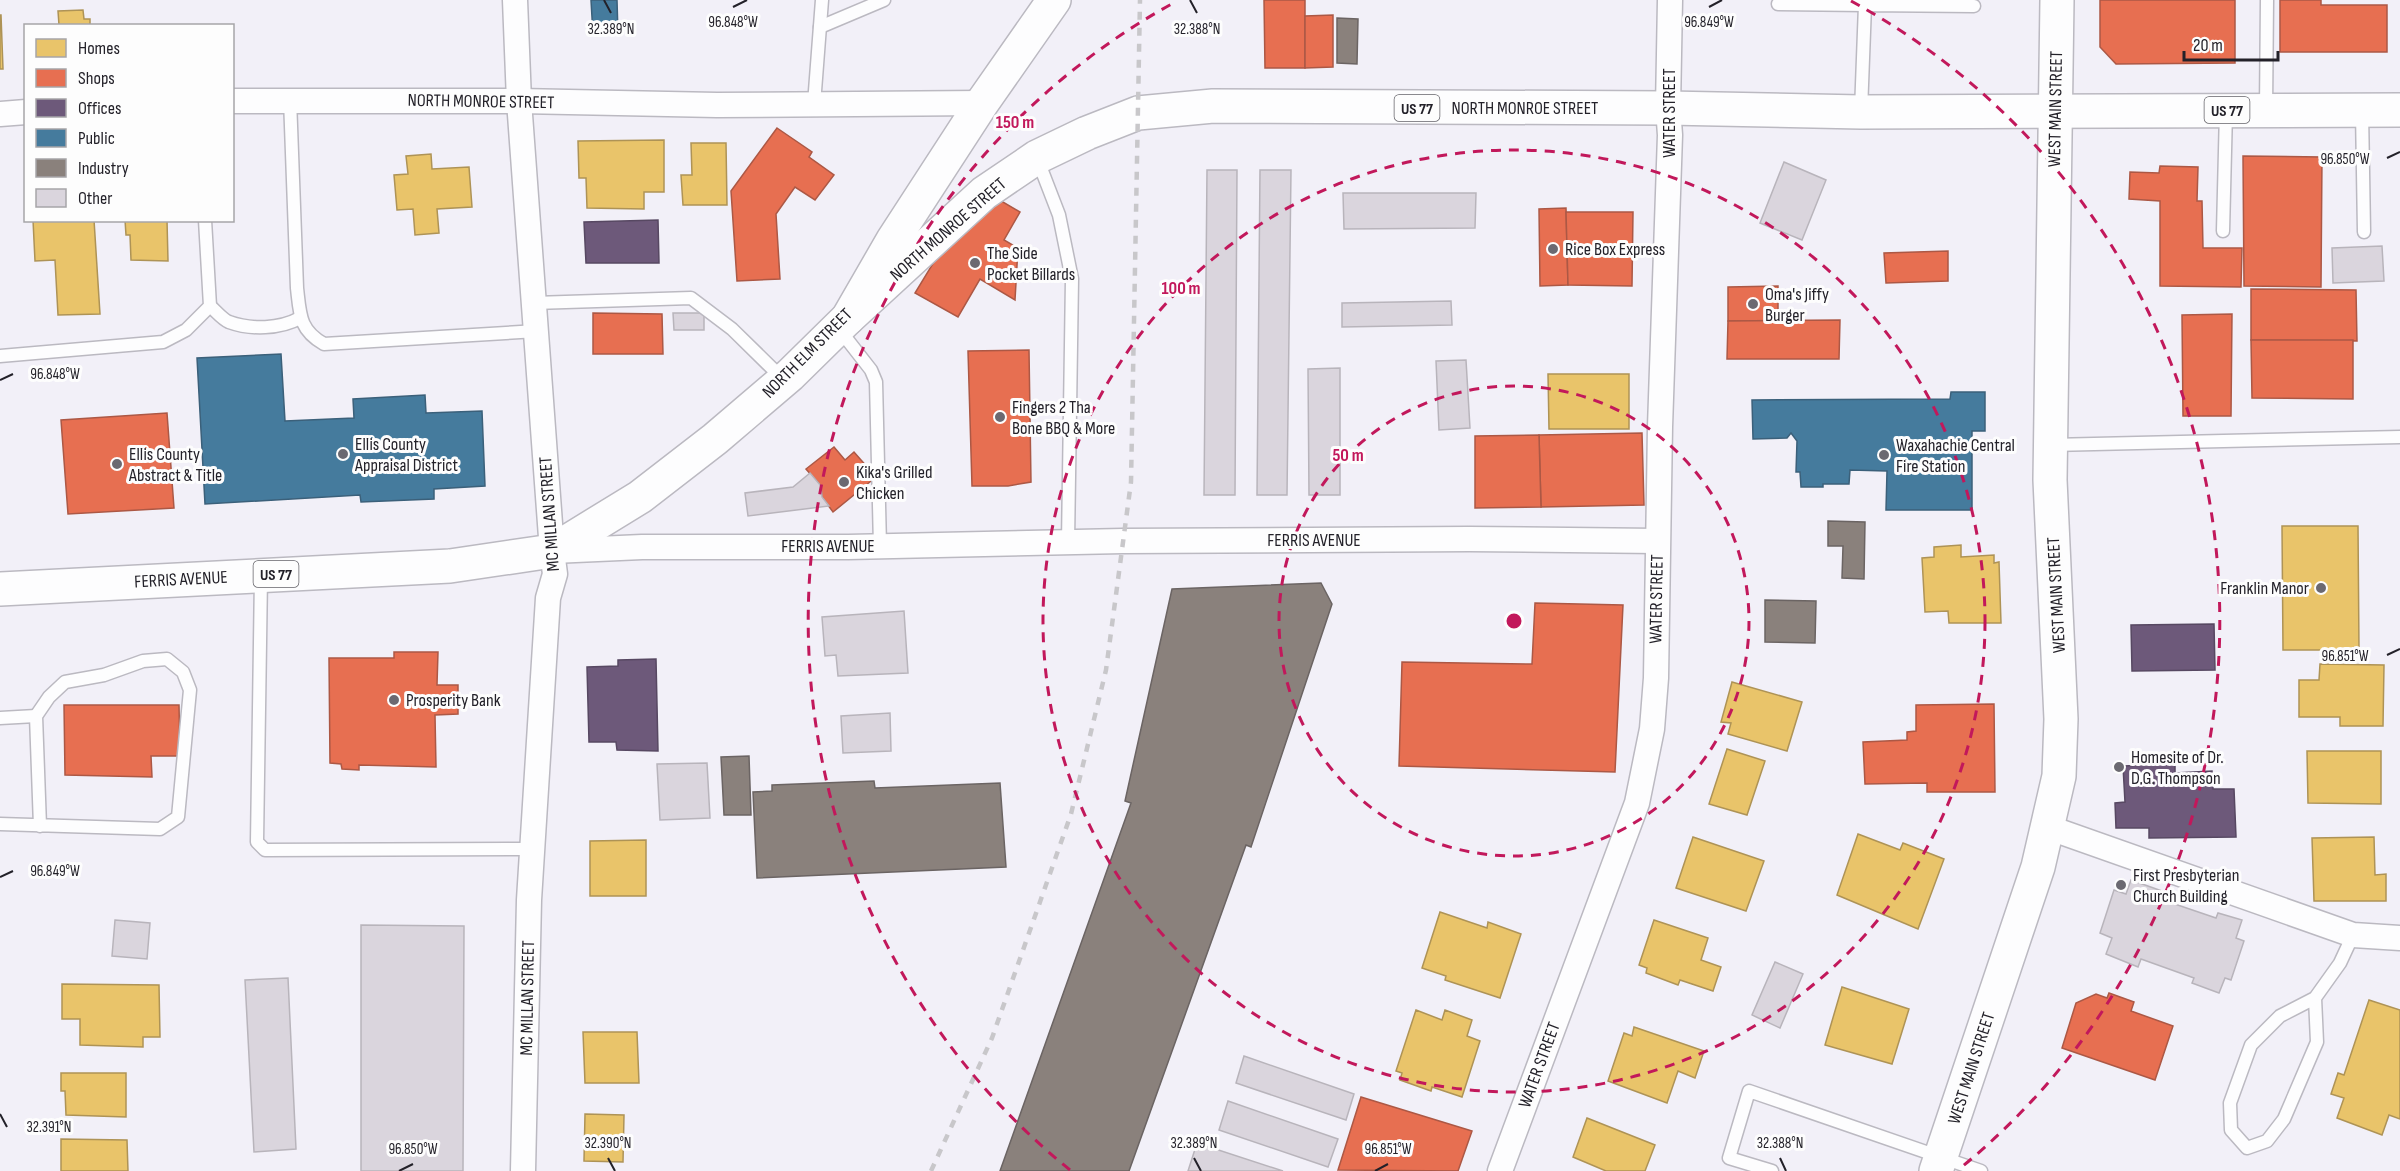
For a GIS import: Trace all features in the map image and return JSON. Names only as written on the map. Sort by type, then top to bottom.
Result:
[{"type":"main road","name":"NORTH ELM STREET","points":[[552,551],[640,496],[715,439],[784,380],[843,322],[982,103],[1054,0]]},
{"type":"main road","name":"WEST MAIN STREET","points":[[1939,1164],[2038,867],[2059,776],[2061,719],[2050,480],[2057,0]]},
{"type":"main road","name":"NORTH MONROE STREET","points":[[843,322],[984,193],[1037,157],[1087,133],[1138,113],[1213,106],[1668,108],[1861,112],[2054,110]]},
{"type":"main road","name":"US 77","points":[[2054,110],[2400,110]]},
{"type":"main road","name":"FERRIS AVENUE","points":[[0,589],[450,566],[552,551]]},
{"type":"street","name":"MC MILLAN STREET","points":[[515,0],[519,101],[555,574],[548,598],[529,900],[523,1171]]},
{"type":"street","name":"WATER STREET","points":[[1500,1171],[1637,803],[1652,729],[1656,678],[1657,541],[1670,135],[1668,108],[1670,0]]},
{"type":"street","name":"NORTH MONROE STREET","points":[[234,101],[290,99],[717,105],[982,103]]},
{"type":"street","points":[[0,114],[24,112]]},
{"type":"street","name":"FERRIS AVENUE","points":[[552,551],[642,547],[1068,542],[1457,539],[1657,541]]},
{"type":"street","points":[[2047,827],[2353,935],[2400,938]]},
{"type":"lane","points":[[814,104],[822,0]]},
{"type":"lane","points":[[820,27],[884,0]]},
{"type":"lane","points":[[2266,110],[2267,0]]},
{"type":"lane","points":[[1778,4],[1974,6]]},
{"type":"lane","points":[[1861,112],[1865,5]]},
{"type":"lane","points":[[290,99],[300,318],[311,336],[324,344],[537,331]]},
{"type":"lane","points":[[2223,231],[2226,110]]},
{"type":"lane","points":[[2362,110],[2364,232]]},
{"type":"lane","points":[[1037,157],[1059,215],[1072,279],[1068,542]]},
{"type":"lane","points":[[205,222],[210,306],[228,321],[253,327],[286,325],[300,318]]},
{"type":"lane","points":[[534,303],[691,298],[732,329],[784,380]]},
{"type":"lane","points":[[0,356],[163,342],[186,330],[210,306]]},
{"type":"lane","points":[[843,322],[872,370],[876,382],[880,546]]},
{"type":"lane","points":[[2050,445],[2400,437]]},
{"type":"lane","points":[[261,575],[257,842],[265,850],[532,849]]},
{"type":"lane","points":[[0,825],[40,826],[160,829],[178,818],[190,690],[183,672],[167,659],[143,661],[104,675],[65,682],[49,697],[36,716],[40,826]]},
{"type":"lane","points":[[0,718],[36,716]]},
{"type":"lane","points":[[2315,998],[2317,1042],[2284,1119],[2267,1141],[2247,1148],[2231,1130],[2230,1103],[2251,1045],[2280,1016],[2315,998],[2340,963],[2353,935]]},
{"type":"lane","points":[[1772,1171],[1729,1158],[1749,1092],[1939,1164],[1981,1171]]},
{"type":"building: Homes","points":[[83,10],[84,19],[90,19],[90,24],[59,24],[58,11]]},
{"type":"building: Homes","points":[[1,15],[3,69],[0,69]]},
{"type":"building: Homes","points":[[664,140],[664,192],[644,192],[644,209],[587,208],[586,178],[579,178],[578,141]]},
{"type":"building: Homes","points":[[691,143],[726,143],[727,205],[683,205],[681,175],[692,175]]},
{"type":"building: Homes","points":[[431,154],[432,169],[469,167],[472,207],[437,209],[439,233],[415,235],[413,209],[397,210],[394,175],[408,174],[406,156]]},
{"type":"building: Homes","points":[[33,222],[94,222],[100,314],[58,315],[55,260],[35,261]]},
{"type":"building: Homes","points":[[125,222],[167,222],[168,261],[131,260],[130,235],[126,235]]},
{"type":"building: Homes","points":[[1548,374],[1629,374],[1629,429],[1549,429]]},
{"type":"building: Homes","name":"Franklin Manor","points":[[2282,526],[2358,526],[2359,650],[2283,650]]},
{"type":"building: Homes","points":[[1961,545],[1961,557],[1994,555],[1994,563],[1999,562],[2001,623],[1949,623],[1948,611],[1925,612],[1922,558],[1934,557],[1934,547]]},
{"type":"building: Homes","points":[[2320,664],[2384,665],[2383,726],[2340,726],[2340,717],[2299,717],[2299,680],[2319,680]]},
{"type":"building: Homes","points":[[1732,682],[1802,702],[1787,751],[1728,734],[1731,723],[1721,722]]},
{"type":"building: Homes","points":[[1727,749],[1765,761],[1747,815],[1709,804]]},
{"type":"building: Homes","points":[[2307,751],[2381,751],[2381,804],[2308,803]]},
{"type":"building: Homes","points":[[1858,834],[1900,850],[1903,843],[1944,859],[1918,929],[1837,895]]},
{"type":"building: Homes","points":[[1693,837],[1764,861],[1746,911],[1676,888]]},
{"type":"building: Homes","points":[[2374,837],[2375,875],[2386,874],[2386,901],[2314,901],[2312,838]]},
{"type":"building: Homes","points":[[646,840],[646,896],[590,896],[590,841]]},
{"type":"building: Homes","points":[[1440,912],[1487,928],[1488,922],[1521,934],[1500,998],[1445,980],[1446,976],[1422,968]]},
{"type":"building: Homes","points":[[1654,920],[1708,938],[1701,960],[1721,967],[1713,991],[1680,980],[1678,985],[1646,973],[1647,968],[1639,965]]},
{"type":"building: Homes","points":[[62,984],[159,985],[160,1037],[143,1037],[143,1047],[80,1045],[80,1019],[62,1019]]},
{"type":"building: Homes","points":[[1842,987],[1909,1009],[1892,1064],[1825,1045]]},
{"type":"building: Homes","points":[[2369,1000],[2400,1010],[2400,1119],[2389,1115],[2382,1135],[2337,1118],[2344,1098],[2331,1094],[2338,1073],[2344,1075]]},
{"type":"building: Homes","points":[[1416,1010],[1442,1020],[1445,1010],[1472,1020],[1467,1036],[1480,1041],[1462,1097],[1432,1087],[1431,1091],[1400,1080],[1402,1073],[1396,1071]]},
{"type":"building: Homes","points":[[1634,1027],[1704,1051],[1695,1078],[1678,1071],[1667,1103],[1608,1081],[1624,1033],[1632,1036]]},
{"type":"building: Homes","points":[[583,1032],[637,1032],[639,1083],[585,1083]]},
{"type":"building: Homes","points":[[61,1073],[126,1073],[126,1117],[66,1115],[65,1091],[61,1091]]},
{"type":"building: Homes","points":[[585,1114],[624,1115],[623,1162],[584,1161]]},
{"type":"building: Homes","points":[[1587,1118],[1655,1145],[1645,1171],[1606,1171],[1573,1157]]},
{"type":"building: Homes","points":[[61,1139],[127,1140],[128,1171],[61,1171]]},
{"type":"building: Shops","points":[[1264,0],[1305,0],[1305,68],[1265,68]]},
{"type":"building: Shops","points":[[2100,0],[2235,0],[2235,63],[2116,64],[2100,47]]},
{"type":"building: Shops","points":[[2280,0],[2321,0],[2321,5],[2387,5],[2387,52],[2280,52]]},
{"type":"building: Shops","points":[[1333,15],[1333,67],[1305,68],[1305,16]]},
{"type":"building: Shops","points":[[777,128],[812,152],[809,157],[834,175],[815,200],[795,187],[776,214],[780,279],[737,281],[731,191]]},
{"type":"building: Shops","points":[[2243,156],[2322,157],[2321,287],[2244,286]]},
{"type":"building: Shops","points":[[2160,166],[2198,167],[2197,201],[2202,201],[2203,248],[2242,248],[2241,287],[2160,286],[2160,201],[2129,199],[2130,172],[2159,173]]},
{"type":"building: Shops","name":"The Side Pocket Billards","points":[[979,188],[1020,212],[1004,240],[1018,248],[1015,300],[980,279],[958,317],[915,293]]},
{"type":"building: Shops","name":"Rice Box Express","points":[[1566,208],[1568,285],[1540,286],[1539,209]]},
{"type":"building: Shops","points":[[1566,212],[1633,212],[1632,286],[1568,285]]},
{"type":"building: Shops","points":[[1948,251],[1948,281],[1886,283],[1884,253]]},
{"type":"building: Shops","name":"Oma's Jiffy Burger","points":[[1778,286],[1778,321],[1728,321],[1728,287]]},
{"type":"building: Shops","points":[[2251,289],[2356,290],[2357,341],[2251,340]]},
{"type":"building: Shops","points":[[593,313],[662,314],[663,354],[593,354]]},
{"type":"building: Shops","points":[[2232,314],[2231,416],[2183,416],[2182,315]]},
{"type":"building: Shops","points":[[1840,320],[1839,359],[1727,359],[1728,321]]},
{"type":"building: Shops","points":[[2251,340],[2353,340],[2353,399],[2252,398]]},
{"type":"building: Shops","name":"Fingers 2 Tha Bone BBQ & More","points":[[1029,350],[1031,482],[1008,486],[972,486],[968,351]]},
{"type":"building: Shops","name":"Ellis County Abstract & Title","points":[[167,413],[174,508],[68,514],[61,420]]},
{"type":"building: Shops","points":[[1642,433],[1644,505],[1541,507],[1539,435]]},
{"type":"building: Shops","points":[[1539,435],[1541,507],[1475,508],[1475,436]]},
{"type":"building: Shops","name":"Kika's Grilled Chicken","points":[[834,447],[845,460],[854,452],[876,477],[833,512],[822,497],[821,486],[806,469]]},
{"type":"building: Shops","points":[[1535,603],[1623,605],[1615,772],[1399,766],[1402,662],[1532,664]]},
{"type":"building: Shops","name":"Prosperity Bank","points":[[394,652],[438,652],[437,685],[458,685],[458,714],[435,715],[436,767],[359,765],[359,770],[342,769],[341,764],[330,763],[329,658],[394,658]]},
{"type":"building: Shops","points":[[1994,704],[1995,792],[1927,792],[1927,783],[1865,784],[1863,742],[1907,740],[1907,732],[1916,731],[1916,705]]},
{"type":"building: Shops","points":[[64,705],[179,705],[180,756],[151,756],[152,777],[65,775]]},
{"type":"building: Shops","points":[[2109,993],[2134,1002],[2131,1011],[2173,1026],[2155,1080],[2062,1048],[2076,1003],[2096,994],[2107,998]]},
{"type":"building: Shops","points":[[1361,1097],[1472,1131],[1458,1171],[1338,1170]]},
{"type":"building: Offices","points":[[658,220],[659,263],[586,263],[584,222]]},
{"type":"building: Offices","points":[[2214,624],[2215,670],[2132,671],[2131,625]]},
{"type":"building: Offices","points":[[656,659],[658,751],[617,750],[616,742],[589,742],[587,667],[618,666],[618,660]]},
{"type":"building: Offices","points":[[2175,764],[2175,773],[2212,771],[2213,789],[2234,789],[2236,837],[2149,838],[2149,828],[2116,828],[2115,803],[2125,802],[2123,766]]},
{"type":"building: Public","points":[[591,0],[617,0],[618,34],[593,35]]},
{"type":"building: Public","name":"Ellis County Appraisal District","points":[[281,354],[285,421],[354,418],[353,399],[425,395],[426,413],[482,411],[485,486],[434,489],[434,499],[361,502],[360,495],[205,504],[197,358]]},
{"type":"building: Public","name":"Waxahachie Central Fire Station","points":[[1951,392],[1985,392],[1985,431],[1972,431],[1972,510],[1886,510],[1887,471],[1850,470],[1849,484],[1801,487],[1800,472],[1796,472],[1797,441],[1791,433],[1787,438],[1753,439],[1752,400],[1950,399]]},
{"type":"building: Industry","points":[[1337,18],[1358,19],[1357,64],[1337,63]]},
{"type":"building: Industry","points":[[1828,521],[1865,522],[1864,579],[1842,578],[1843,546],[1828,546]]},
{"type":"building: Industry","points":[[1321,583],[1332,604],[1251,847],[1246,845],[1129,1171],[1000,1171],[1131,803],[1125,801],[1172,589]]},
{"type":"building: Industry","points":[[1765,600],[1816,601],[1815,643],[1765,642]]},
{"type":"building: Industry","points":[[749,756],[751,815],[724,815],[721,757]]},
{"type":"building: Industry","points":[[874,781],[875,788],[1000,783],[1006,867],[757,878],[753,792],[772,791],[772,785]]},
{"type":"building: Other","points":[[1784,162],[1826,180],[1802,240],[1760,223]]},
{"type":"building: Other","points":[[1207,170],[1237,170],[1235,495],[1204,495]]},
{"type":"building: Other","points":[[1260,170],[1291,170],[1287,495],[1257,495]]},
{"type":"building: Other","points":[[1343,193],[1476,193],[1475,228],[1344,229]]},
{"type":"building: Other","points":[[2382,246],[2384,281],[2333,283],[2332,248]]},
{"type":"building: Other","points":[[1451,301],[1452,325],[1342,327],[1342,303]]},
{"type":"building: Other","points":[[673,313],[704,313],[704,330],[674,330]]},
{"type":"building: Other","points":[[1466,360],[1470,428],[1439,430],[1436,361]]},
{"type":"building: Other","points":[[1340,368],[1340,495],[1309,495],[1308,369]]},
{"type":"building: Other","points":[[810,473],[821,486],[822,497],[829,506],[748,516],[745,493],[793,487]]},
{"type":"building: Other","points":[[904,611],[908,673],[838,676],[836,655],[825,656],[822,617]]},
{"type":"building: Other","points":[[890,713],[891,751],[843,753],[841,716]]},
{"type":"building: Other","points":[[707,763],[710,818],[660,820],[657,764]]},
{"type":"building: Other","points":[[2131,880],[2162,891],[2160,899],[2216,918],[2218,913],[2242,920],[2236,938],[2244,941],[2231,980],[2225,978],[2219,993],[2192,983],[2194,978],[2141,959],[2138,967],[2106,954],[2112,938],[2100,933],[2114,890],[2126,894]]},
{"type":"building: Other","points":[[115,920],[150,923],[147,959],[112,956]]},
{"type":"building: Other","points":[[361,925],[464,926],[463,1171],[361,1171]]},
{"type":"building: Other","points":[[1775,962],[1803,974],[1780,1028],[1752,1015]]},
{"type":"building: Other","points":[[288,978],[296,1149],[254,1152],[245,980]]},
{"type":"building: Other","points":[[1244,1056],[1354,1094],[1346,1120],[1236,1083]]},
{"type":"building: Other","points":[[1228,1101],[1338,1139],[1328,1167],[1219,1130]]},
{"type":"building: Other","points":[[1197,1143],[1283,1171],[1188,1171]]},
{"type":"railway","points":[[931,1171],[992,1038],[1071,814],[1106,670],[1131,482],[1140,0]]},
{"type":"place","name":"Rice Box Express","points":[[1553,249]]},
{"type":"place","name":"The Side Pocket Billards","points":[[975,263]]},
{"type":"place","name":"Oma's Jiffy Burger","points":[[1753,304]]},
{"type":"place","name":"Fingers 2 Tha Bone BBQ & More","points":[[1000,417]]},
{"type":"place","name":"Ellis County Appraisal District","points":[[343,454]]},
{"type":"place","name":"Waxahachie Central Fire Station","points":[[1884,455]]},
{"type":"place","name":"Ellis County Abstract & Title","points":[[117,464]]},
{"type":"place","name":"Kika's Grilled Chicken","points":[[844,482]]},
{"type":"place","name":"Franklin Manor","points":[[2321,588]]},
{"type":"place","name":"Prosperity Bank","points":[[394,700]]},
{"type":"place","name":"Homesite of Dr. D.G. Thompson","points":[[2119,767]]},
{"type":"place","name":"First Presbyterian Church Building","points":[[2121,885]]}]
